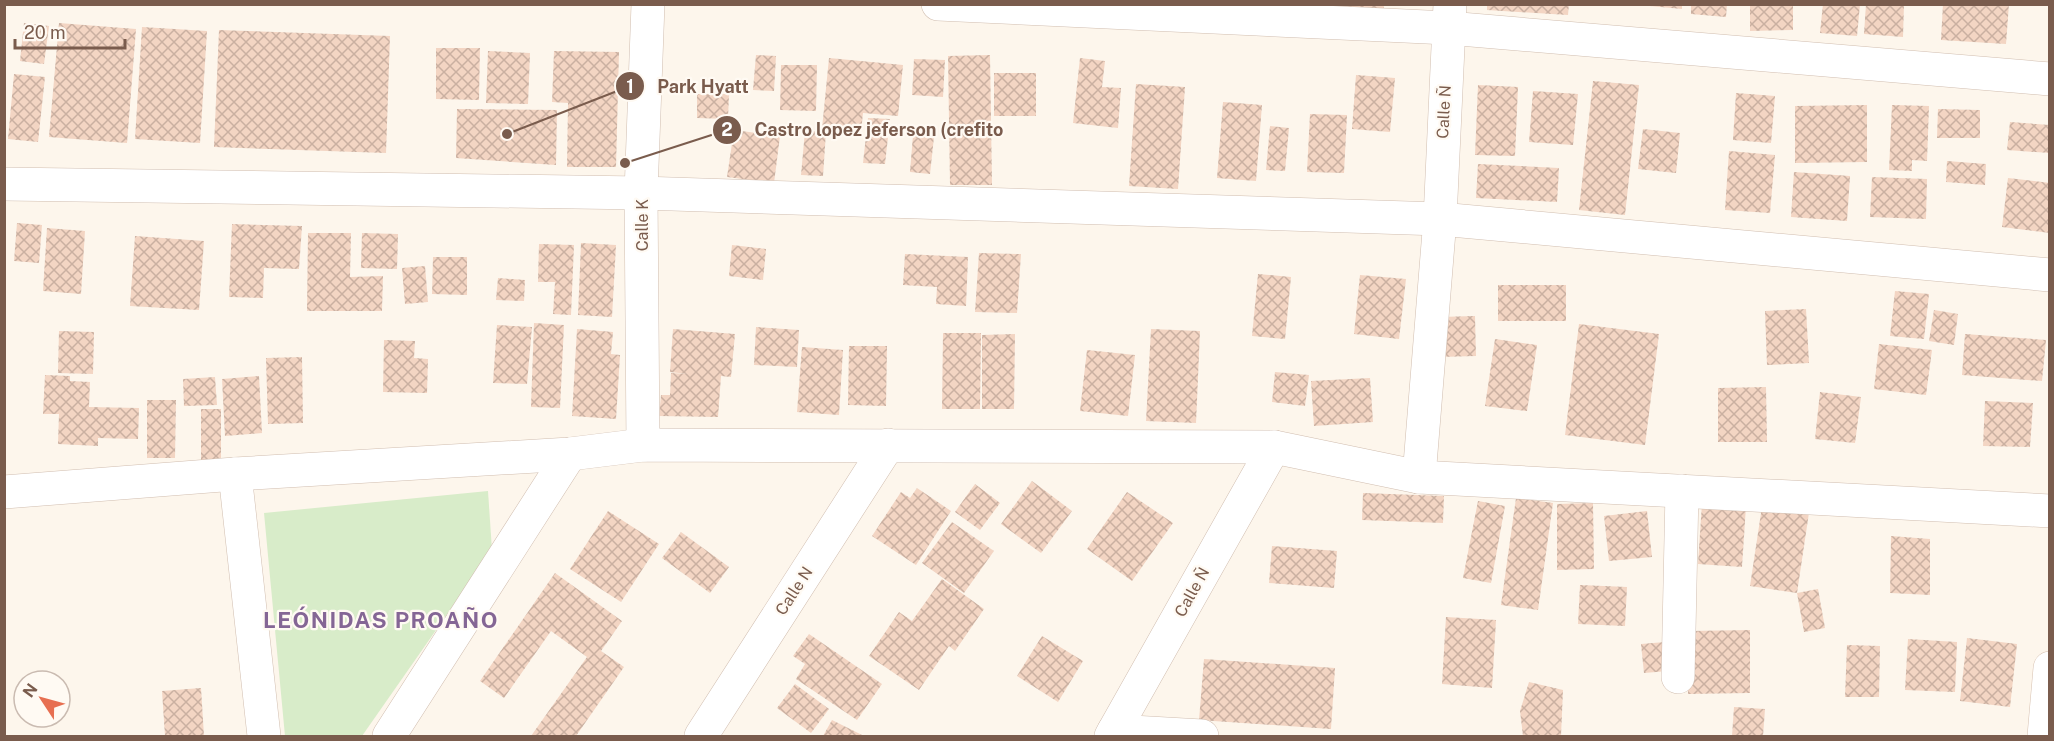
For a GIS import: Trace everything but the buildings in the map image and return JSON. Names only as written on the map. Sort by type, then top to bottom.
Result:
[{"type":"street","name":"Calle K","points":[[643,445],[641,193],[648,4]]},
{"type":"street","points":[[938,4],[1449,16],[2049,78]]},
{"type":"street","name":"Calle Ñ","points":[[1419,477],[1440,219],[1449,16]]},
{"type":"street","points":[[4,184],[641,193],[1440,219],[2049,275]]},
{"type":"street","points":[[4,492],[235,474],[570,454],[643,445],[1274,447],[1419,477],[2049,511]]},
{"type":"street","name":"Calle N","points":[[701,736],[888,445]]},
{"type":"street","name":"Calle Ñ","points":[[1112,734],[1274,447]]},
{"type":"street","points":[[389,736],[570,454]]},
{"type":"street","points":[[235,474],[264,736]]},
{"type":"street","points":[[1678,677],[1682,491]]},
{"type":"street","points":[[2044,736],[2049,668]]},
{"type":"street","points":[[1112,734],[1202,736]]},
{"type":"green space","points":[[488,491],[492,550],[362,736],[285,736],[264,513]]},
{"type":"place","name":"Park Hyatt","points":[[507,134]]},
{"type":"place","name":"Castro lopez jeferson (crefito","points":[[625,163]]},
{"type":"district","name":"LEÓNIDAS PROAÑO","points":[[381,620]]}]
